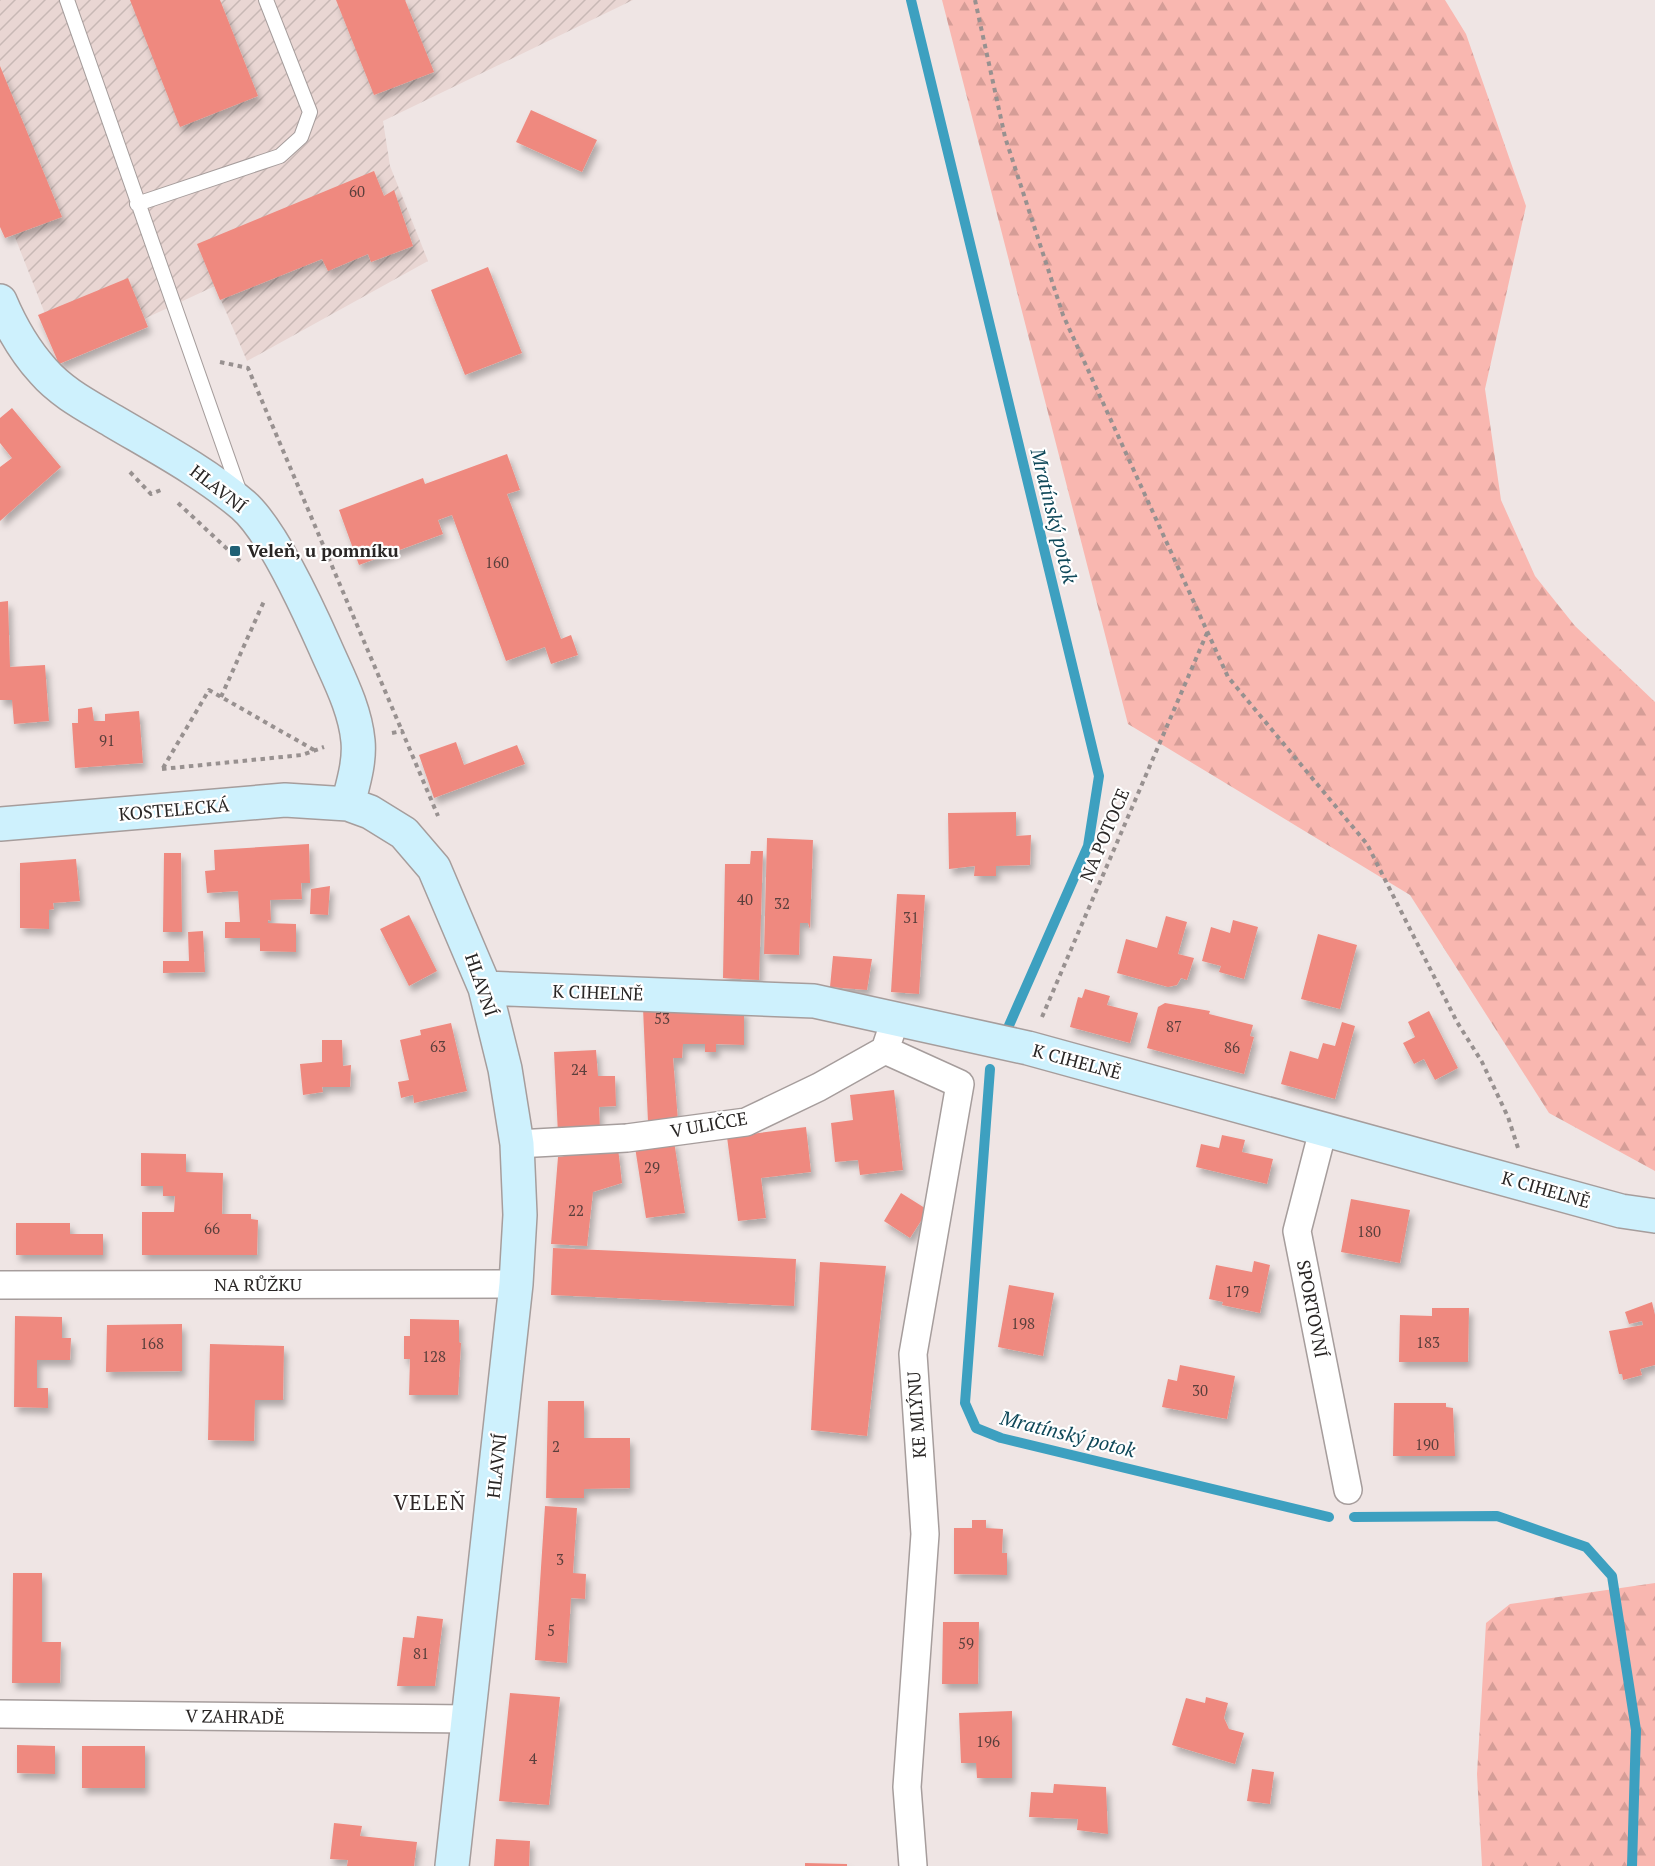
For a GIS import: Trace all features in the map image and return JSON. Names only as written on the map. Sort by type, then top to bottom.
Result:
[{"type":"street","name":"HLAVNÍ","points":[[0,302],[24,348],[67,394],[189,466],[244,506],[269,539],[315,625],[345,694],[358,742],[356,768],[348,804],[393,824],[425,855],[434,868],[485,988],[505,1069],[517,1144],[520,1215],[516,1284],[470,1719],[452,1866]]},
{"type":"street","name":"KOSTELECKÁ","points":[[0,824],[285,800],[348,804]]},
{"type":"street","name":"K CIHELNĚ","points":[[485,988],[814,1001],[897,1017],[1028,1048],[1621,1211],[1655,1216]]},
{"type":"street","points":[[885,1050],[897,1017]]},
{"type":"street","name":"V ULIČCE","points":[[517,1144],[627,1138],[746,1122],[819,1087],[885,1050]]},
{"type":"street","name":"KE MLÝNU","points":[[885,1050],[960,1084],[913,1354],[925,1534],[908,1786],[914,1866]]},
{"type":"street","name":"SPORTOVNÍ","points":[[1323,1130],[1297,1231],[1348,1490]]},
{"type":"street","name":"NA RŮŽKU","points":[[0,1286],[516,1284]]},
{"type":"street","name":"V ZAHRADĚ","points":[[0,1714],[470,1719]]},
{"type":"lane","points":[[67,0],[244,506]]},
{"type":"lane","points":[[137,204],[280,156],[301,137],[310,111],[266,0]]},
{"type":"path","points":[[975,0],[1005,137],[1063,315],[1228,677],[1367,844],[1457,1022],[1482,1062],[1508,1117],[1519,1150],[1507,1179]]},
{"type":"path","points":[[191,357],[248,368],[402,731]]},
{"type":"path","points":[[126,469],[151,494],[163,489]]},
{"type":"path","points":[[171,497],[246,566]]},
{"type":"path","points":[[221,697],[270,589]]},
{"type":"path","name":"NA POTOCE","points":[[1028,1048],[1208,633]]},
{"type":"path","points":[[314,751],[209,690],[162,769],[302,756],[330,745]]},
{"type":"shaded area","points":[[0,0],[633,0],[383,121],[390,166],[428,261],[247,361],[215,286],[62,357],[0,199]]},
{"type":"green space","points":[[942,0],[1445,0],[1466,34],[1526,206],[1485,389],[1501,500],[1535,576],[1575,626],[1655,702],[1655,1171],[1549,1113],[1410,895],[1128,724]]},
{"type":"green space","points":[[1655,1583],[1655,1866],[1482,1866],[1477,1774],[1486,1623],[1510,1604]]},
{"type":"building","points":[[130,0],[220,0],[258,96],[180,127]]},
{"type":"building","points":[[336,0],[405,0],[434,72],[374,95]]},
{"type":"building","points":[[0,66],[62,217],[5,238],[0,227]]},
{"type":"building","points":[[531,110],[597,140],[582,172],[516,142]]},
{"type":"building","points":[[374,171],[384,196],[394,190],[413,246],[371,262],[368,254],[328,271],[322,259],[220,300],[197,244]]},
{"type":"building","points":[[488,267],[522,353],[465,375],[431,290]]},
{"type":"building","points":[[128,278],[148,327],[59,364],[38,315]]},
{"type":"building","points":[[12,408],[61,467],[0,521],[0,467],[12,458],[0,443],[0,418]]},
{"type":"building","points":[[507,454],[520,490],[507,494],[561,639],[571,635],[578,655],[551,664],[545,647],[506,661],[452,515],[438,520],[443,534],[359,565],[339,510],[423,478],[425,484]]},
{"type":"building","points":[[8,601],[10,667],[45,665],[49,721],[14,724],[12,700],[0,700],[0,602]]},
{"type":"building","points":[[92,707],[94,721],[105,721],[105,714],[139,711],[143,763],[75,768],[72,723],[78,723],[78,709]]},
{"type":"building","points":[[456,742],[464,765],[517,745],[525,764],[434,798],[419,755]]},
{"type":"building","points":[[1016,812],[1016,836],[1031,835],[1030,865],[996,866],[996,876],[974,876],[975,866],[949,869],[948,813]]},
{"type":"building","points":[[767,838],[813,840],[810,929],[808,923],[800,923],[799,955],[764,954]]},
{"type":"building","points":[[309,844],[310,883],[301,883],[302,899],[270,900],[271,921],[268,920],[268,923],[296,924],[296,952],[260,951],[260,938],[225,938],[225,922],[240,922],[238,891],[207,893],[205,871],[215,870],[214,850]]},
{"type":"building","points":[[751,851],[763,851],[759,980],[723,978],[725,864],[750,864]]},
{"type":"building","points":[[164,853],[181,853],[182,932],[163,932]]},
{"type":"building","points":[[76,859],[80,901],[53,903],[54,909],[49,910],[49,929],[20,928],[20,863]]},
{"type":"building","points":[[330,886],[328,915],[310,914],[311,889]]},
{"type":"building","points":[[897,894],[925,895],[919,994],[891,992]]},
{"type":"building","points":[[409,915],[437,971],[409,986],[380,929]]},
{"type":"building","points":[[1166,916],[1187,922],[1178,954],[1194,958],[1187,980],[1181,978],[1177,985],[1168,987],[1117,973],[1126,939],[1157,948]]},
{"type":"building","points":[[1233,920],[1258,927],[1244,979],[1219,972],[1221,966],[1202,961],[1211,927],[1230,933]]},
{"type":"building","points":[[203,931],[205,972],[163,973],[163,961],[189,961],[188,932]]},
{"type":"building","points":[[1318,934],[1357,945],[1340,1009],[1301,999]]},
{"type":"building","points":[[833,956],[872,959],[867,990],[830,987]]},
{"type":"building","points":[[1085,989],[1110,996],[1107,1005],[1138,1013],[1130,1043],[1070,1027],[1078,997],[1082,998]]},
{"type":"building","points":[[1165,1003],[1210,1011],[1209,1014],[1253,1025],[1250,1036],[1254,1037],[1244,1074],[1147,1048],[1158,1007]]},
{"type":"building","points":[[643,1008],[744,1010],[744,1045],[716,1044],[716,1052],[705,1052],[705,1044],[683,1044],[682,1058],[673,1058],[678,1121],[648,1122]]},
{"type":"building","points":[[1429,1011],[1458,1068],[1435,1080],[1424,1059],[1414,1064],[1403,1043],[1415,1037],[1408,1022]]},
{"type":"building","points":[[1342,1022],[1355,1026],[1335,1099],[1281,1084],[1290,1051],[1318,1059],[1323,1043],[1335,1046]]},
{"type":"building","points":[[451,1023],[467,1091],[414,1103],[413,1095],[401,1098],[398,1082],[409,1080],[400,1040],[421,1035],[420,1030]]},
{"type":"building","points":[[322,1040],[342,1040],[343,1066],[351,1065],[350,1087],[322,1087],[323,1092],[303,1095],[300,1064],[322,1062]]},
{"type":"building","points":[[596,1050],[598,1076],[615,1076],[616,1106],[599,1107],[600,1129],[558,1134],[554,1052]]},
{"type":"building","points":[[894,1090],[903,1170],[860,1175],[858,1160],[835,1162],[831,1123],[853,1120],[850,1095]]},
{"type":"building","points":[[806,1127],[811,1172],[761,1178],[766,1218],[738,1221],[727,1137]]},
{"type":"building","points":[[1222,1135],[1245,1140],[1242,1152],[1273,1159],[1267,1184],[1196,1167],[1201,1144],[1219,1148]]},
{"type":"building","points":[[674,1141],[685,1213],[646,1218],[635,1147]]},
{"type":"building","points":[[618,1148],[622,1183],[593,1192],[587,1246],[551,1244],[558,1157]]},
{"type":"building","points":[[141,1153],[186,1154],[186,1172],[223,1173],[222,1214],[251,1214],[251,1219],[258,1220],[257,1255],[142,1255],[142,1212],[174,1212],[175,1196],[163,1196],[163,1186],[141,1186]]},
{"type":"building","points":[[901,1193],[928,1210],[910,1238],[884,1221]]},
{"type":"building","points":[[1351,1199],[1410,1210],[1400,1263],[1341,1252]]},
{"type":"building","points":[[16,1223],[70,1223],[70,1234],[103,1234],[103,1255],[16,1255]]},
{"type":"building","points":[[553,1248],[796,1259],[794,1306],[551,1295]]},
{"type":"building","points":[[1254,1261],[1270,1265],[1260,1313],[1222,1305],[1223,1302],[1209,1299],[1216,1265],[1252,1272]]},
{"type":"building","points":[[820,1262],[886,1266],[867,1436],[811,1430]]},
{"type":"building","points":[[1009,1285],[1054,1293],[1043,1356],[998,1347]]},
{"type":"building","points":[[1652,1302],[1655,1315],[1655,1365],[1640,1369],[1642,1375],[1623,1380],[1622,1374],[1619,1374],[1609,1331],[1643,1325],[1642,1321],[1629,1324],[1625,1312]]},
{"type":"building","points":[[1432,1308],[1469,1308],[1468,1362],[1399,1362],[1400,1315],[1432,1316]]},
{"type":"building","points":[[15,1316],[62,1317],[62,1338],[71,1338],[70,1360],[37,1360],[37,1388],[48,1388],[48,1408],[14,1407]]},
{"type":"building","points":[[410,1319],[459,1320],[459,1342],[461,1343],[458,1395],[409,1395],[410,1359],[404,1359],[404,1336],[410,1336]]},
{"type":"building","points":[[182,1324],[182,1371],[106,1372],[107,1325]]},
{"type":"building","points":[[210,1344],[284,1346],[283,1400],[255,1400],[254,1441],[208,1440]]},
{"type":"building","points":[[1180,1365],[1235,1376],[1227,1419],[1162,1407],[1168,1379],[1177,1381]]},
{"type":"building","points":[[548,1401],[584,1401],[584,1438],[630,1438],[630,1488],[584,1489],[584,1498],[546,1498]]},
{"type":"building","points":[[1394,1403],[1446,1403],[1446,1407],[1453,1408],[1455,1456],[1393,1456]]},
{"type":"building","points":[[545,1506],[577,1508],[573,1573],[586,1574],[585,1599],[571,1598],[567,1663],[535,1660]]},
{"type":"building","points":[[972,1520],[986,1520],[986,1528],[1003,1529],[1002,1553],[1007,1553],[1007,1575],[954,1574],[954,1528],[972,1528]]},
{"type":"building","points":[[13,1573],[42,1573],[42,1642],[61,1642],[60,1683],[12,1683]]},
{"type":"building","points":[[417,1616],[443,1619],[435,1686],[397,1686],[403,1637],[414,1638]]},
{"type":"building","points":[[943,1622],[979,1622],[978,1684],[942,1684]]},
{"type":"building","points":[[510,1693],[560,1697],[549,1805],[499,1801]]},
{"type":"building","points":[[1206,1697],[1228,1703],[1224,1718],[1229,1729],[1244,1733],[1235,1764],[1172,1745],[1186,1698],[1205,1703]]},
{"type":"building","points":[[1012,1711],[1012,1778],[977,1778],[976,1763],[961,1763],[959,1713]]},
{"type":"building","points":[[17,1745],[55,1746],[55,1774],[17,1773]]},
{"type":"building","points":[[82,1746],[145,1746],[145,1788],[82,1788]]},
{"type":"building","points":[[1252,1769],[1274,1772],[1270,1804],[1247,1801]]},
{"type":"building","points":[[1054,1784],[1106,1787],[1108,1834],[1077,1830],[1078,1819],[1029,1817],[1031,1792],[1053,1793]]},
{"type":"building","points":[[334,1823],[362,1826],[360,1836],[417,1842],[414,1866],[347,1866],[348,1860],[330,1859]]},
{"type":"building","points":[[496,1839],[530,1841],[529,1866],[494,1866]]},
{"type":"building","points":[[805,1863],[847,1864],[847,1866],[805,1866]]},
{"type":"waterway","name":"Mratínský potok","points":[[911,0],[1099,776],[1088,846],[1007,1030]]},
{"type":"waterway","name":"Mratínský potok","points":[[990,1069],[965,1403],[976,1428],[1001,1438],[1329,1517]]},
{"type":"waterway","name":"Mratínský potok","points":[[1354,1517],[1497,1516],[1586,1547],[1612,1576],[1636,1730],[1632,1866]]},
{"type":"place","name":"Veleň, u pomníku","points":[[235,551]]},
{"type":"district","name":"VELEŇ","points":[[430,1503]]}]
